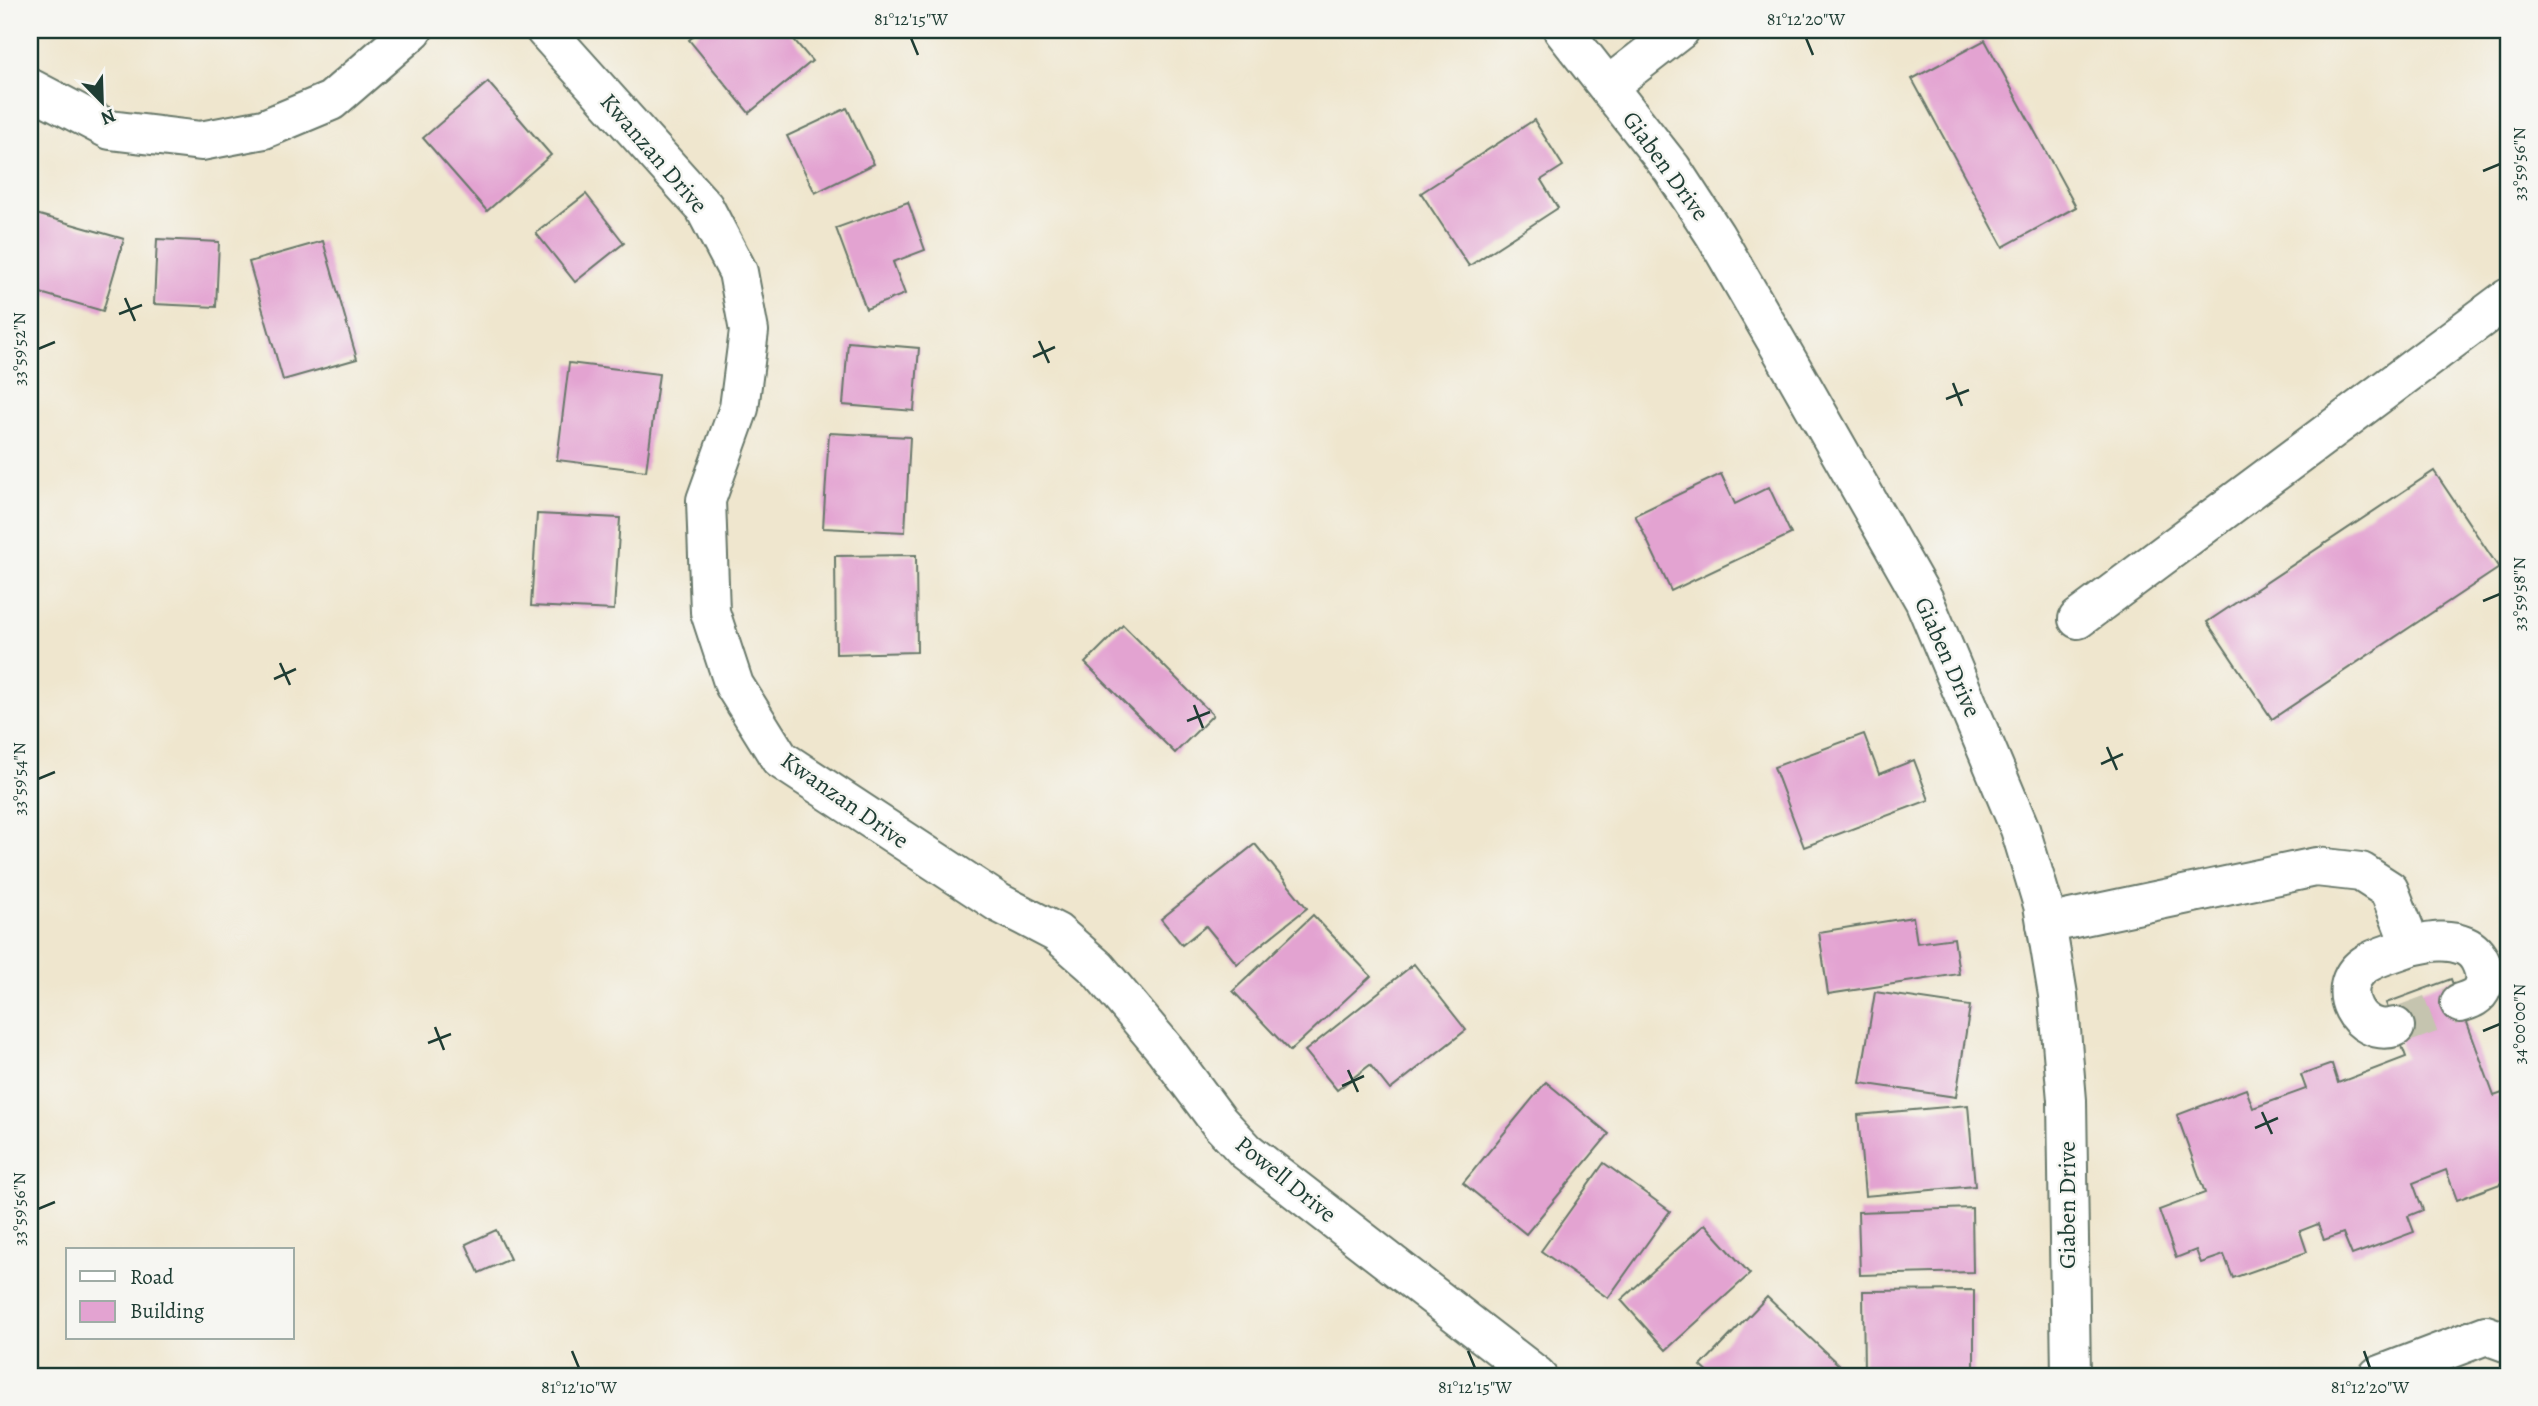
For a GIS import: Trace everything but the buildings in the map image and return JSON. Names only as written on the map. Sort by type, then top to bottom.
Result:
[{"type":"street","points":[[30,88],[110,130],[201,141],[264,129],[331,101],[413,30]]},
{"type":"street","name":"Kwanzan Drive","points":[[545,30],[704,207],[738,272],[750,331],[739,408],[706,500],[710,612],[734,685],[779,759],[999,903]]},
{"type":"street","name":"Giaben Drive","points":[[1563,30],[1672,169],[1715,235],[1924,600],[2020,829],[2046,924],[2058,995],[2067,1100],[2071,1376]]},
{"type":"street","points":[[1608,86],[1680,30]]},
{"type":"street","points":[[2078,619],[2508,298]]},
{"type":"street","points":[[2046,924],[2316,867],[2361,872],[2389,890],[2411,946]]},
{"type":"street","name":"Powell Drive","points":[[999,903],[1057,933],[1097,968],[1164,1048],[1219,1122],[1246,1151],[1537,1376]]},
{"type":"street","points":[[2395,1027],[2375,1028],[2360,1021],[2351,1005],[2349,989],[2354,976],[2365,965],[2411,946],[2436,941],[2469,947],[2480,960],[2484,975],[2483,988],[2474,998],[2460,1003]]},
{"type":"street","points":[[2378,1376],[2486,1335],[2508,1343]]},
{"type":"tunnel","points":[[2395,1027],[2460,1003]]}]
